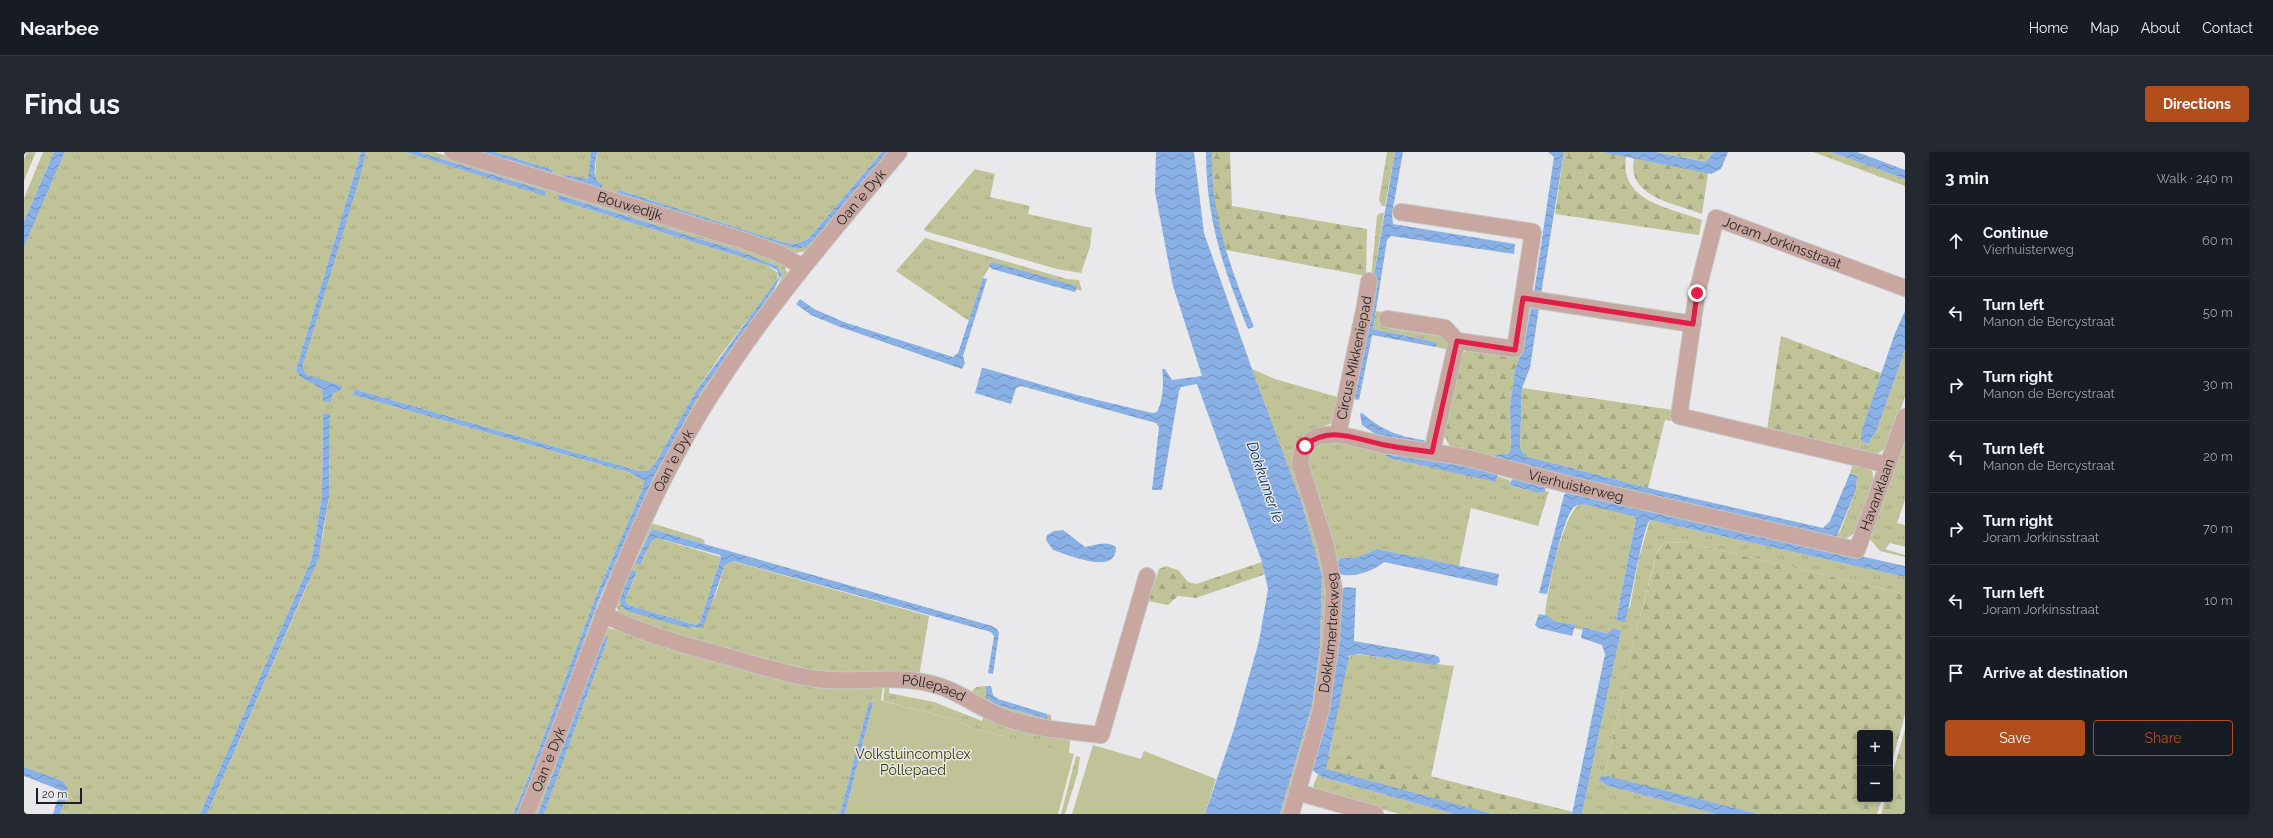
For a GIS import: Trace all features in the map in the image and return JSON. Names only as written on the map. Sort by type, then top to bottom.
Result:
[{"type":"street","name":"Bouwedijk","points":[[453,152],[742,240],[778,252],[803,267]]},
{"type":"street","name":"Oan 'e Dyk","points":[[526,814],[603,614],[639,530],[683,442],[744,345],[803,267],[899,152]]},
{"type":"street","points":[[1387,319],[1445,328],[1457,341],[1515,350],[1533,232],[1401,212]]},
{"type":"street","name":"Joram Jorkinsstraat","points":[[1888,465],[1679,416],[1697,293],[1716,218],[1905,288]]},
{"type":"street","name":"Circus Mikkeniepad","points":[[1338,434],[1369,281]]},
{"type":"street","points":[[1523,298],[1693,324]]},
{"type":"street","points":[[1432,452],[1457,341]]},
{"type":"street","name":"Havanklaan","points":[[1857,550],[1905,417]]},
{"type":"street","name":"Vierhuisterweg","points":[[1302,452],[1308,443],[1318,436],[1338,434],[1384,445],[1464,457],[1562,483],[1857,550]]},
{"type":"street","name":"Dokkumertrekweg","points":[[1291,814],[1321,710],[1331,640],[1334,590],[1326,546],[1301,472],[1300,464],[1302,452]]},
{"type":"street","name":"Pôllepaed","points":[[603,614],[656,638],[796,675],[836,681],[892,678],[913,680],[947,689],[1001,717],[1018,723],[1038,728],[1101,736],[1147,576]]},
{"type":"street","points":[[1298,792],[1374,814]]},
{"type":"green space","points":[[27,152],[36,152],[24,181],[24,159]]},
{"type":"green space","points":[[43,152],[54,152],[24,221],[24,198]]},
{"type":"green space","points":[[65,152],[361,152],[296,370],[299,376],[319,386],[331,402],[333,392],[338,391],[305,373],[303,365],[366,152],[405,152],[545,195],[546,191],[419,152],[434,152],[771,256],[784,265],[788,275],[695,412],[522,814],[517,814],[529,787],[585,636],[626,537],[673,440],[700,393],[779,283],[782,274],[777,266],[739,251],[559,195],[558,200],[767,265],[778,273],[777,281],[720,356],[696,391],[656,462],[648,471],[639,471],[354,389],[353,395],[631,473],[644,481],[642,490],[596,596],[525,786],[513,814],[207,814],[308,584],[323,536],[329,497],[330,414],[323,414],[322,496],[312,558],[200,814],[60,814],[68,792],[63,781],[24,767],[24,247]]},
{"type":"green space","points":[[495,152],[591,152],[589,178],[586,179],[598,183],[595,179],[597,152],[882,152],[808,239],[796,244],[782,242],[619,190],[616,194],[797,249],[823,230],[888,152],[892,152],[807,251],[795,253],[552,175],[553,170]]},
{"type":"green space","points":[[1212,152],[1230,152],[1232,206],[1367,229],[1366,276],[1226,250],[1214,201]]},
{"type":"green space","points":[[1387,152],[1395,152],[1385,206],[1382,206],[1379,200]]},
{"type":"green space","points":[[1564,152],[1602,152],[1626,156],[1626,171],[1630,184],[1638,193],[1662,206],[1702,220],[1699,235],[1555,214]]},
{"type":"green space","points":[[1658,152],[1714,152],[1706,162]]},
{"type":"green space","points":[[1813,152],[1831,152],[1905,179],[1905,186]]},
{"type":"green space","points":[[1634,158],[1708,173],[1702,214],[1666,202],[1645,190],[1637,182],[1633,171]]},
{"type":"green space","points":[[975,169],[995,174],[990,197],[1030,206],[1028,214],[1092,228],[1090,247],[1081,273],[1057,269],[925,231],[924,229]]},
{"type":"green space","points":[[1384,213],[1354,399],[1353,404],[1350,404],[1369,301],[1377,215]]},
{"type":"green space","points":[[925,238],[1067,279],[1079,280],[1082,291],[992,263],[983,278],[969,321],[896,271]]},
{"type":"green space","points":[[1376,311],[1383,312],[1392,325],[1392,329],[1446,337],[1449,350],[1436,347],[1436,342],[1373,329]]},
{"type":"green space","points":[[1781,336],[1881,373],[1858,451],[1767,430]]},
{"type":"green space","points":[[1474,349],[1521,356],[1515,370],[1510,406],[1511,449],[1508,454],[1495,456],[1479,453],[1464,447],[1446,431],[1444,419],[1461,355],[1467,350]]},
{"type":"green space","points":[[1905,350],[1905,397],[1887,447],[1876,455],[1858,451],[1861,441],[1869,444],[1872,437],[1875,435]]},
{"type":"green space","points":[[1252,369],[1275,379],[1341,398],[1335,422],[1308,433],[1295,448],[1329,575],[1321,688],[1286,814],[1280,814],[1312,705],[1320,647],[1322,575],[1301,501]]},
{"type":"green space","points":[[1522,388],[1673,410],[1671,421],[1665,420],[1648,488],[1525,456],[1520,449]]},
{"type":"green space","points":[[1444,424],[1450,434],[1463,446],[1500,461],[1599,486],[1736,514],[1760,523],[1832,539],[1840,532],[1856,490],[1857,476],[1850,473],[1853,464],[1865,467],[1872,471],[1873,484],[1865,513],[1857,529],[1848,537],[1833,542],[1757,525],[1730,516],[1572,482],[1458,452],[1448,444],[1446,440]]},
{"type":"green space","points":[[1905,437],[1905,500],[1897,523],[1905,525],[1905,547],[1890,543],[1885,549],[1905,555],[1905,557],[1880,551],[1869,538]]},
{"type":"green space","points":[[1331,438],[1392,450],[1386,456],[1389,458],[1496,481],[1497,476],[1510,480],[1509,485],[1512,486],[1540,493],[1549,491],[1538,526],[1471,508],[1459,566],[1377,549],[1358,557],[1341,558],[1338,561],[1330,531],[1306,464],[1312,447]]},
{"type":"green space","points":[[1580,504],[1618,510],[1636,519],[1616,620],[1630,607],[1639,558],[1650,520],[1905,577],[1905,594],[1685,542],[1664,543],[1657,551],[1634,640],[1604,776],[1598,780],[1608,786],[1716,814],[1582,814],[1621,631],[1606,633],[1584,627],[1583,630],[1574,628],[1574,625],[1554,621],[1545,615],[1556,555],[1567,523],[1573,511]]},
{"type":"green space","points":[[648,522],[700,538],[704,540],[705,544],[652,529],[635,562],[640,565],[651,542],[657,538],[721,557],[700,622],[716,594],[725,565],[732,561],[929,616],[919,677],[836,677],[658,634],[620,614],[615,604]],"holes":[[[633,570],[637,573],[625,600],[628,605],[696,625],[700,622],[696,629],[622,608]]]},
{"type":"green space","points":[[1685,542],[1905,594],[1905,715],[1893,758],[1893,730],[1857,730],[1857,802],[1881,802],[1877,814],[1759,814],[1604,776],[1634,640],[1657,552],[1664,543]]},
{"type":"green space","points":[[1262,562],[1266,574],[1196,598],[1178,596],[1168,605],[1148,601],[1159,569],[1166,566],[1178,570],[1188,582],[1196,584]]},
{"type":"green space","points":[[605,627],[773,673],[883,683],[881,701],[874,699],[873,703],[869,703],[840,814],[544,814],[608,638],[538,814],[530,814]]},
{"type":"green space","points":[[1353,654],[1454,666],[1431,777],[1330,751],[1346,660]]},
{"type":"green space","points":[[885,683],[889,683],[889,693],[934,702],[982,721],[985,713],[1067,736],[1070,741],[1069,753],[971,728],[957,720],[883,701]]},
{"type":"green space","points":[[986,686],[987,696],[994,704],[1046,719],[1047,714],[1051,715],[1052,726],[1020,719],[971,692],[976,687]]},
{"type":"green space","name":"Volkstuincomplex Pôllepaed","points":[[874,699],[957,720],[971,728],[1074,754],[1058,814],[845,814]]},
{"type":"green space","points":[[1905,729],[1905,814],[1881,814],[1884,802],[1893,802],[1893,772]]},
{"type":"green space","points":[[1093,745],[1141,759],[1144,751],[1216,779],[1205,814],[1072,814]]},
{"type":"green space","points":[[1330,751],[1573,812],[1572,814],[1493,814],[1327,771],[1325,766]]},
{"type":"green space","points":[[1076,756],[1080,757],[1078,772],[1065,814],[1061,814]]},
{"type":"green space","points":[[1318,774],[1322,777],[1454,814],[1399,814],[1320,792],[1313,786]]},
{"type":"water","points":[[54,152],[65,152],[24,247],[24,221]]},
{"type":"water","points":[[361,152],[366,152],[359,180],[303,365],[305,373],[308,375],[342,386],[340,391],[333,393],[331,402],[323,401],[322,389],[299,376],[296,370]]},
{"type":"water","points":[[405,152],[419,152],[546,191],[545,196]]},
{"type":"water","points":[[477,152],[495,152],[553,170],[552,175]]},
{"type":"water","points":[[591,152],[597,152],[595,176],[599,183],[603,185],[600,189],[564,179],[564,175],[588,179]]},
{"type":"water","points":[[882,152],[888,152],[812,242],[805,247],[797,249],[615,194],[619,190],[782,242],[796,244],[808,239]]},
{"type":"water","name":"Dokkumer Ie","points":[[1156,152],[1194,152],[1204,233],[1301,501],[1322,575],[1320,647],[1312,705],[1280,814],[1205,814],[1234,729],[1259,641],[1268,589],[1262,562],[1197,384],[1181,387],[1179,391],[1162,490],[1152,490],[1159,427],[1156,423],[1021,386],[1016,388],[1011,404],[975,393],[982,368],[984,368],[1077,395],[1152,413],[1157,412],[1161,402],[1163,385],[1162,369],[1165,369],[1172,380],[1202,376],[1173,286],[1155,192]]},
{"type":"water","points":[[1206,152],[1212,152],[1212,175],[1218,220],[1237,284],[1254,327],[1248,329],[1231,285],[1218,243],[1209,199]]},
{"type":"water","points":[[1395,152],[1403,152],[1392,214],[1393,224],[1515,244],[1514,254],[1391,236],[1387,240],[1373,329],[1436,342],[1436,347],[1372,335],[1359,400],[1353,399]]},
{"type":"water","points":[[1548,152],[1564,152],[1541,294],[1534,293],[1554,157]]},
{"type":"water","points":[[1602,152],[1656,152],[1706,162],[1714,152],[1728,152],[1721,169],[1711,174]]},
{"type":"water","points":[[1831,152],[1857,152],[1905,170],[1905,179]]},
{"type":"water","points":[[559,195],[739,251],[777,266],[782,274],[773,291],[700,393],[653,478],[600,597],[529,788],[517,814],[513,814],[525,786],[596,596],[642,490],[644,481],[631,473],[353,395],[354,389],[639,471],[648,471],[656,462],[696,391],[779,277],[777,270],[767,265],[558,200]]},
{"type":"water","points":[[992,262],[1076,286],[1076,290],[1075,292],[992,269],[989,266]]},
{"type":"water","points":[[983,278],[987,279],[963,356],[965,363],[962,369],[840,327],[811,315],[796,304],[800,299],[814,309],[844,322],[953,357],[958,353]]},
{"type":"water","points":[[1531,307],[1539,308],[1530,368],[1522,388],[1520,448],[1525,456],[1648,488],[1823,528],[1830,521],[1850,473],[1857,476],[1856,490],[1837,536],[1832,539],[1748,520],[1736,514],[1499,461],[1495,457],[1496,455],[1508,454],[1511,449],[1510,406],[1515,370],[1523,349]]},
{"type":"water","points":[[1905,311],[1905,350],[1875,435],[1872,437],[1869,444],[1861,441],[1861,433],[1895,333]]},
{"type":"water","points":[[1362,413],[1391,432],[1424,440],[1427,443],[1426,445],[1381,438],[1362,425],[1360,414]]},
{"type":"water","points":[[323,414],[330,414],[329,497],[318,560],[207,814],[200,814],[312,558],[322,496]]},
{"type":"water","points":[[1386,452],[1430,456],[1498,473],[1496,482],[1389,458],[1386,456]]},
{"type":"water","points":[[1513,477],[1546,486],[1545,492],[1539,493],[1509,485]]},
{"type":"water","points":[[1568,491],[1905,566],[1905,577],[1650,520],[1640,551],[1625,622],[1616,620],[1636,519],[1633,516],[1585,505],[1580,505],[1573,508],[1561,536],[1547,594],[1539,593],[1564,495]]},
{"type":"water","points":[[652,529],[992,626],[997,629],[999,633],[993,674],[988,673],[994,636],[991,632],[733,561],[725,565],[703,628],[684,627],[627,611],[621,606],[620,597],[632,570],[637,572],[625,600],[628,605],[696,625],[700,622],[721,557],[720,555],[657,538],[651,542],[640,565],[635,563]]},
{"type":"water","points":[[1063,530],[1085,547],[1108,544],[1116,547],[1114,556],[1109,561],[1100,562],[1079,559],[1053,550],[1046,540],[1047,535],[1054,531]]},
{"type":"water","points":[[1377,549],[1499,574],[1497,586],[1384,562],[1369,571],[1356,575],[1343,575],[1339,573],[1337,567],[1338,561],[1341,558],[1358,557]]},
{"type":"water","points":[[1346,587],[1356,588],[1354,641],[1434,655],[1439,657],[1440,662],[1435,665],[1358,654],[1349,656],[1326,769],[1493,814],[1454,814],[1322,777],[1312,770],[1325,726],[1336,658],[1341,589]]},
{"type":"water","points":[[1539,614],[1548,616],[1554,621],[1575,625],[1572,636],[1538,628],[1535,625]]},
{"type":"water","points":[[1583,627],[1606,633],[1611,631],[1612,628],[1621,631],[1582,814],[1572,814],[1605,654],[1602,645],[1581,638]]},
{"type":"water","points":[[604,637],[608,638],[544,814],[538,814]]},
{"type":"water","points":[[986,686],[991,686],[993,695],[998,699],[1047,714],[1047,719],[994,704],[986,697]]},
{"type":"water","points":[[869,702],[873,703],[845,814],[840,814]]},
{"type":"water","points":[[24,767],[63,781],[68,792],[60,814],[53,814],[60,790],[24,776]]},
{"type":"water","points":[[1602,776],[1759,814],[1716,814],[1608,786],[1598,780]]},
{"type":"route","points":[[1305,446],[1318,436],[1338,434],[1384,445],[1432,452],[1457,341],[1515,350],[1523,298],[1693,324],[1697,293]]}]
